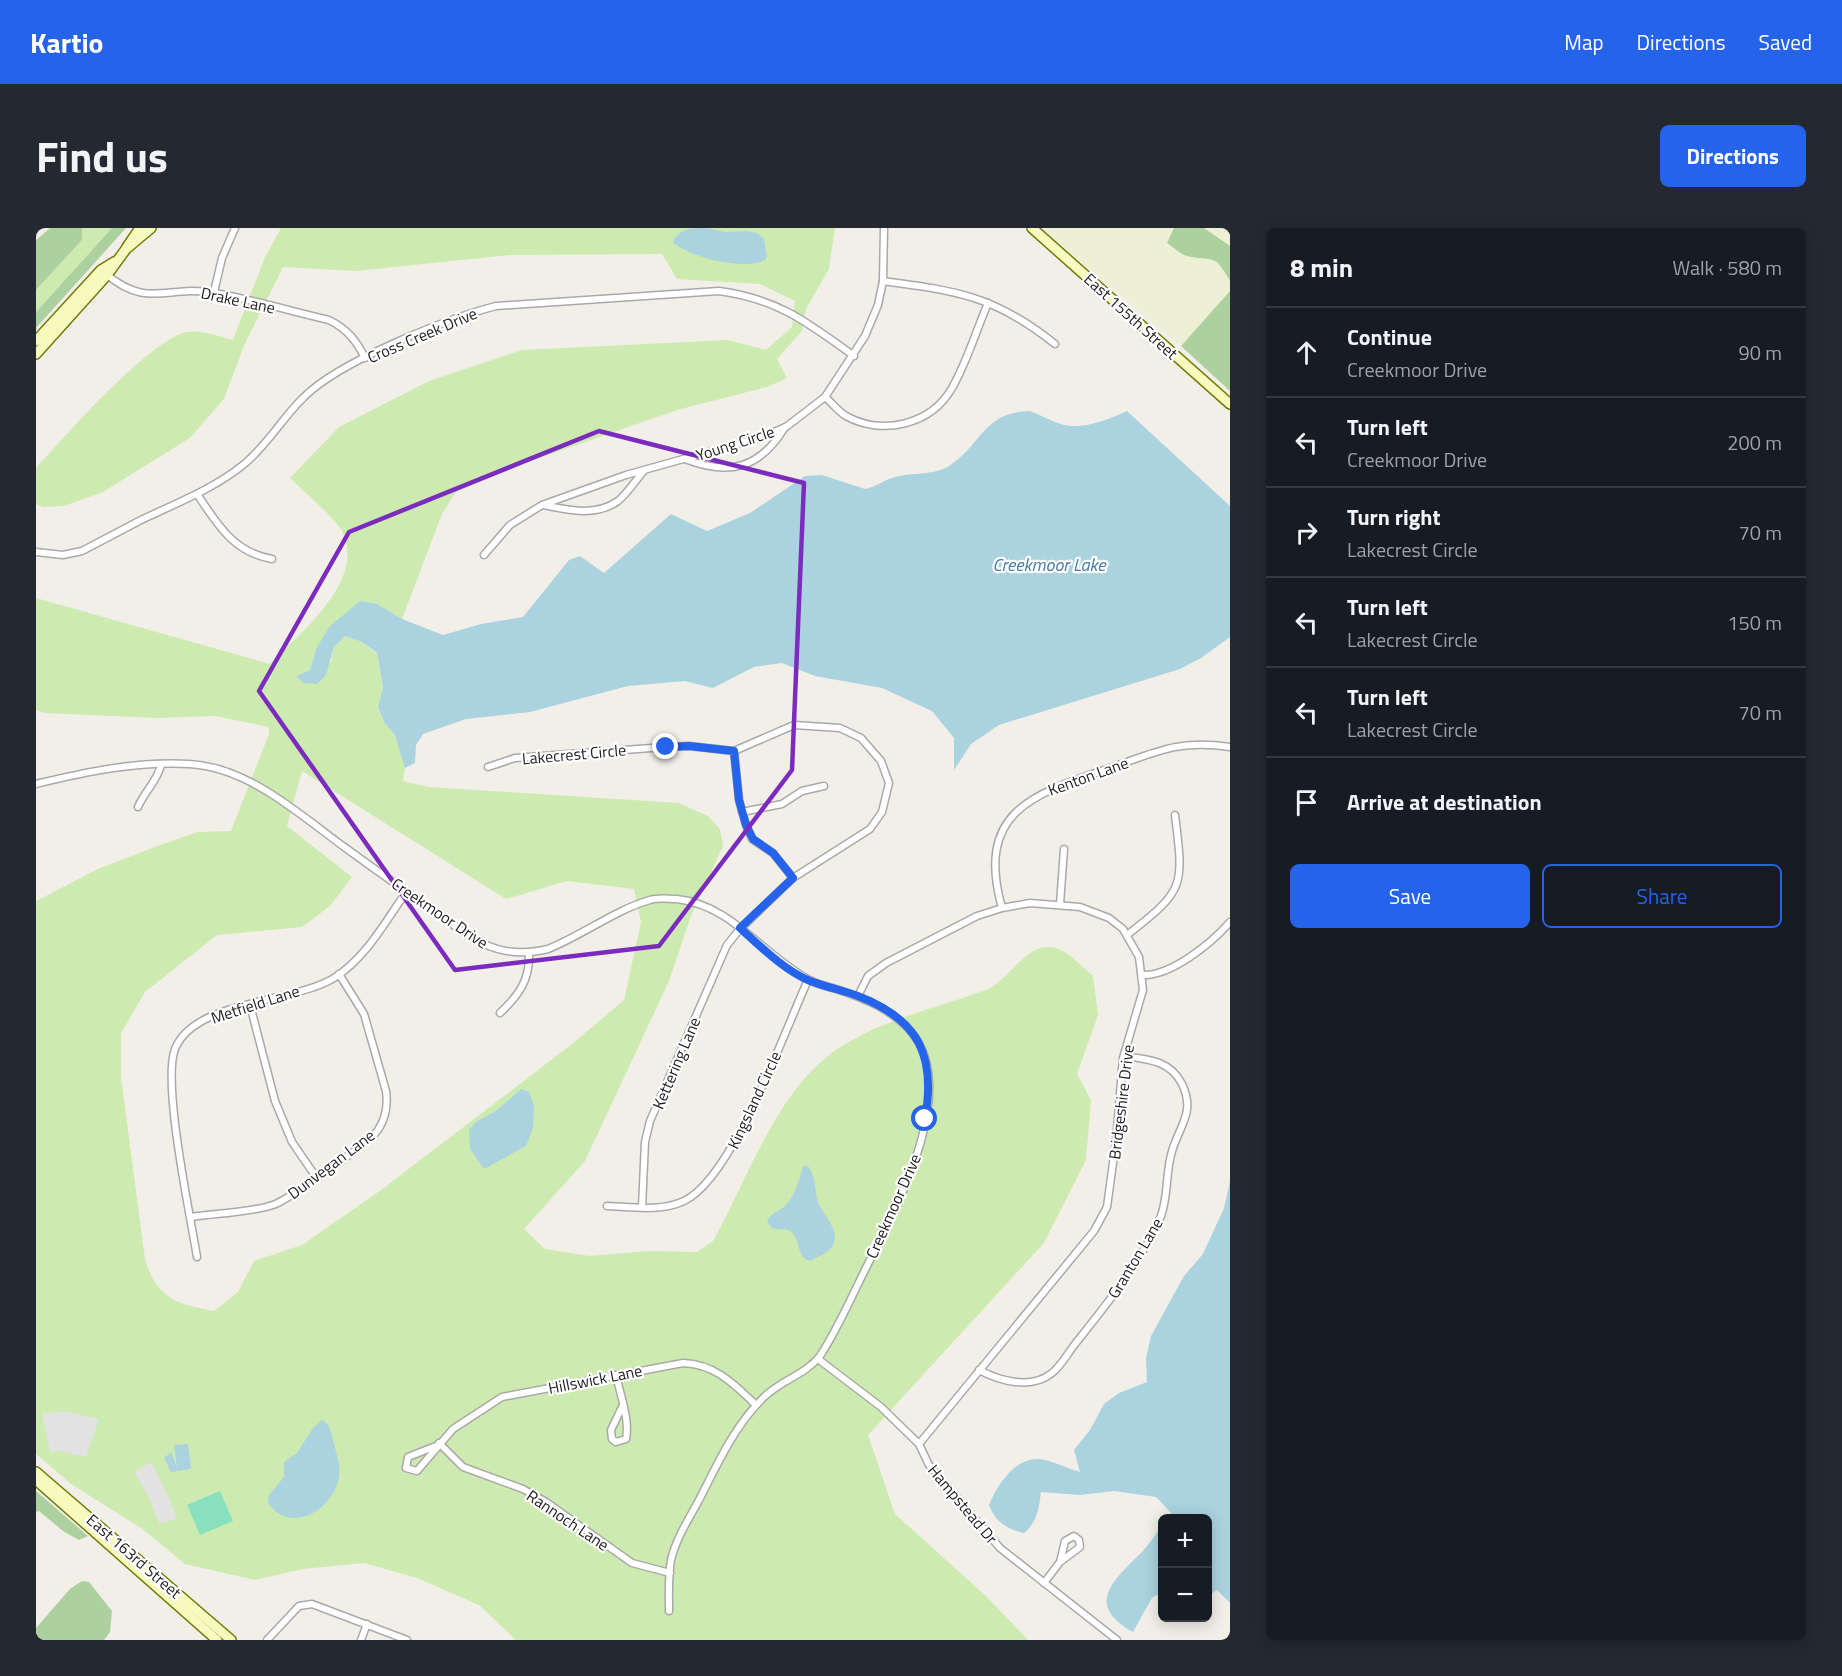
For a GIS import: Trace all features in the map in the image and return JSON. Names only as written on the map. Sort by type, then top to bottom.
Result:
[{"type":"street","points":[[126,249],[140,228]]},
{"type":"street","points":[[36,341],[126,249],[151,228]]},
{"type":"street","points":[[214,292],[222,258],[236,228]]},
{"type":"street","name":"Young Circle","points":[[684,459],[704,467],[724,469],[743,466],[761,456],[786,427],[825,397],[854,356],[878,305],[883,281],[884,228]]},
{"type":"street","name":"East 155th Street","points":[[1032,228],[1230,404]]},
{"type":"street","points":[[36,354],[104,272]]},
{"type":"street","name":"Drake Lane","points":[[104,272],[135,293],[157,296],[187,290],[214,292],[329,320],[357,340],[365,358]]},
{"type":"street","points":[[883,281],[951,290],[988,303],[1030,324],[1055,344]]},
{"type":"street","name":"Cross Creek Drive","points":[[36,552],[55,555],[82,551],[197,494],[244,465],[304,396],[320,383],[365,358],[465,314],[496,306],[719,291],[766,300],[797,317],[854,356]]},
{"type":"street","points":[[825,397],[844,415],[862,423],[891,427],[912,423],[936,407],[951,390],[988,303]]},
{"type":"street","name":"Young Circle","points":[[484,555],[510,525],[543,505],[684,459],[762,437],[786,427]]},
{"type":"street","points":[[543,505],[581,512],[600,509],[617,502],[643,472]]},
{"type":"street","points":[[197,494],[232,542],[246,551],[272,559]]},
{"type":"street","name":"Lakecrest Circle","points":[[488,767],[515,759],[666,747],[689,746],[734,751],[794,725],[840,728],[861,738],[881,761],[889,783],[882,812],[870,829],[793,878],[740,928]]},
{"type":"street","name":"Kenton Lane","points":[[1002,908],[994,873],[996,852],[1012,816],[1023,804],[1055,786],[1176,745],[1208,744],[1230,747]]},
{"type":"street","points":[[734,751],[742,812],[753,839],[773,853],[793,878]]},
{"type":"street","name":"Creekmoor Drive","points":[[36,784],[99,769],[161,765],[189,764],[210,767],[232,774],[256,785],[486,946],[504,952],[529,953],[565,942],[651,899],[689,901],[709,906],[740,928],[777,960],[808,980],[858,996],[894,1016],[912,1033],[927,1060],[929,1095],[918,1153],[906,1183],[838,1324],[818,1359],[809,1368],[767,1394],[739,1426],[676,1544],[670,1573],[669,1611]]},
{"type":"street","points":[[138,807],[159,774],[161,765]]},
{"type":"street","points":[[742,812],[782,804],[802,791],[824,786]]},
{"type":"street","points":[[1127,935],[1161,909],[1177,887],[1181,865],[1175,815]]},
{"type":"street","points":[[1060,904],[1064,849]]},
{"type":"street","name":"Metfield Lane","points":[[197,1257],[171,1084],[175,1048],[194,1025],[218,1014],[331,980],[364,953],[407,891]]},
{"type":"street","name":"Bridgeshire Drive","points":[[858,996],[868,976],[886,963],[977,916],[1002,908],[1030,903],[1080,907],[1101,915],[1127,935],[1139,957],[1143,975],[1143,990],[1124,1056],[1107,1207],[1094,1232],[919,1444]]},
{"type":"street","points":[[1143,975],[1162,973],[1175,966],[1230,922]]},
{"type":"street","name":"Kettering Lane","points":[[642,1207],[645,1142],[650,1121],[727,945],[740,928]]},
{"type":"street","points":[[500,1013],[526,983],[529,953]]},
{"type":"street","name":"Dunvegan Lane","points":[[191,1217],[273,1205],[367,1142],[378,1131],[385,1117],[388,1103],[363,1014],[339,974]]},
{"type":"street","name":"Kingsland Circle","points":[[607,1206],[673,1205],[697,1193],[713,1175],[740,1134],[808,980]]},
{"type":"street","points":[[250,1005],[275,1101],[292,1143],[316,1177]]},
{"type":"street","name":"Granton Lane","points":[[979,1370],[994,1378],[1013,1383],[1030,1382],[1052,1374],[1110,1301],[1161,1215],[1172,1151],[1188,1116],[1186,1098],[1182,1084],[1173,1071],[1155,1060],[1124,1056]]},
{"type":"street","name":"Hampstead Dr","points":[[818,1359],[881,1407],[919,1444],[929,1465],[1000,1548],[1117,1640]]},
{"type":"street","name":"Hillswick Lane","points":[[437,1444],[453,1429],[501,1396],[692,1363],[717,1371],[756,1405]]},
{"type":"street","points":[[616,1375],[627,1432],[626,1438],[616,1442],[612,1438],[611,1430],[622,1407]]},
{"type":"street","points":[[437,1444],[417,1471],[406,1468],[408,1457],[437,1444]]},
{"type":"street","name":"Rannoch Lane","points":[[437,1444],[463,1467],[524,1489],[546,1502],[632,1563],[670,1573]]},
{"type":"street","name":"East 163rd Street","points":[[36,1472],[231,1640]]},
{"type":"street","name":"East 163rd Street","points":[[36,1480],[217,1640]]},
{"type":"street","points":[[1044,1583],[1060,1562]]},
{"type":"street","points":[[267,1640],[288,1616],[304,1605],[324,1608],[407,1640]]},
{"type":"street","points":[[361,1640],[367,1624]]},
{"type":"highlighted area","points":[[599,431],[804,483],[792,770],[659,946],[455,970],[259,691],[349,532]]},
{"type":"green space","points":[[50,228],[82,228],[82,240],[36,290],[36,240]]},
{"type":"green space","points":[[82,228],[112,228],[36,312],[36,290],[82,240]]},
{"type":"green space","points":[[112,228],[126,228],[36,328],[36,312]]},
{"type":"green space","points":[[281,228],[835,228],[829,269],[806,309],[802,331],[777,359],[787,378],[767,387],[677,410],[491,475],[456,492],[442,514],[402,619],[377,604],[316,649],[310,670],[298,676],[331,662],[334,647],[345,636],[362,642],[377,654],[383,687],[378,707],[384,722],[395,735],[402,753],[405,768],[403,781],[429,787],[679,803],[708,816],[720,829],[723,846],[691,916],[669,981],[585,1161],[524,1229],[545,1249],[589,1256],[649,1251],[697,1252],[713,1241],[752,1162],[782,1109],[799,1085],[819,1064],[842,1046],[894,1021],[986,990],[995,985],[1030,953],[1039,949],[1050,947],[1065,952],[1093,976],[1098,1015],[1077,1074],[1091,1100],[1086,1160],[1044,1243],[868,1435],[895,1514],[986,1596],[1028,1640],[516,1640],[479,1605],[417,1578],[364,1563],[303,1569],[255,1580],[185,1564],[141,1528],[71,1484],[36,1454],[36,901],[98,869],[160,845],[198,832],[231,831],[269,734],[269,727],[215,716],[157,718],[44,713],[36,710],[36,598],[270,664],[327,605],[346,569],[347,550],[342,531],[326,512],[290,478],[339,427],[429,381],[522,350],[728,340],[766,350],[792,327],[795,301],[760,284],[677,279],[662,254],[511,255],[356,271],[283,267],[245,343],[224,399],[190,438],[103,492],[64,506],[43,507],[36,504],[36,468],[106,393],[147,356],[183,333],[195,331],[233,340],[265,257]],"holes":[[[302,771],[506,899],[567,881],[634,889],[641,922],[624,1000],[572,1044],[381,1190],[302,1245],[254,1261],[238,1292],[214,1311],[178,1302],[162,1291],[150,1273],[145,1259],[121,1077],[121,1033],[145,992],[217,935],[302,927],[330,906],[352,877],[287,826]]]},
{"type":"green space","points":[[1047,228],[1174,228],[1167,243],[1186,256],[1205,257],[1220,263],[1230,281],[1230,291],[1181,346],[1046,232]]},
{"type":"green space","points":[[1174,228],[1204,228],[1230,246],[1230,281],[1220,265],[1213,260],[1184,255],[1167,243]]},
{"type":"green space","points":[[1204,228],[1230,228],[1230,246],[1219,240]]},
{"type":"green space","points":[[1230,291],[1230,391],[1181,346]]},
{"type":"green space","points":[[36,1491],[88,1536],[79,1540],[63,1531],[39,1511],[36,1512]]},
{"type":"green space","points":[[220,1491],[233,1521],[200,1535],[187,1505]]},
{"type":"green space","points":[[82,1581],[89,1582],[112,1611],[110,1632],[104,1640],[36,1640],[36,1628],[70,1589]]},
{"type":"shaded area","points":[[68,1412],[99,1419],[86,1457],[61,1451],[50,1452],[42,1413]]},
{"type":"shaded area","points":[[151,1462],[177,1519],[159,1523],[150,1499],[134,1472]]},
{"type":"water","points":[[706,228],[725,232],[757,233],[764,239],[767,258],[748,264],[719,261],[691,253],[673,242],[682,231]]},
{"type":"water","name":"Creekmoor Lake","points":[[1029,411],[1061,424],[1077,426],[1104,420],[1127,411],[1230,506],[1230,637],[1201,658],[1180,669],[999,725],[971,744],[954,770],[954,738],[932,711],[882,688],[815,676],[782,663],[754,667],[713,688],[685,681],[628,686],[530,712],[466,719],[423,734],[416,745],[415,763],[405,768],[395,735],[384,722],[378,707],[383,687],[377,653],[362,642],[345,636],[334,647],[326,675],[317,684],[303,683],[297,676],[310,670],[316,649],[329,627],[360,601],[377,604],[402,619],[443,635],[481,624],[523,617],[569,560],[580,556],[604,573],[671,514],[707,531],[750,513],[805,476],[822,475],[865,489],[895,477],[943,469],[960,457],[992,423],[1013,413]]},
{"type":"water","points":[[521,1089],[529,1092],[534,1106],[533,1128],[526,1146],[484,1169],[470,1149],[469,1130],[476,1122],[496,1111]]},
{"type":"water","points":[[803,1166],[808,1166],[811,1170],[818,1202],[835,1233],[833,1246],[810,1261],[802,1256],[791,1232],[772,1228],[767,1222],[792,1197]]},
{"type":"water","points":[[1230,1181],[1230,1603],[1217,1590],[1212,1593],[1212,1514],[1170,1514],[1156,1497],[1114,1491],[1080,1495],[1041,1492],[1035,1520],[1024,1533],[1002,1524],[989,1505],[1002,1482],[1014,1468],[1030,1460],[1044,1460],[1080,1472],[1074,1450],[1090,1430],[1104,1404],[1119,1393],[1147,1382],[1146,1358],[1151,1336],[1184,1276],[1203,1254],[1224,1208]]},
{"type":"water","points":[[322,1420],[328,1425],[332,1434],[338,1458],[338,1481],[334,1492],[318,1510],[298,1518],[287,1517],[277,1512],[268,1503],[269,1495],[284,1477],[284,1462],[297,1453],[313,1428]]},
{"type":"water","points":[[188,1444],[191,1469],[171,1472],[164,1458],[171,1452],[177,1467],[174,1445]]},
{"type":"water","points":[[1158,1531],[1158,1594],[1152,1598],[1133,1632],[1118,1622],[1110,1611],[1107,1601],[1114,1582],[1146,1548]]},
{"type":"route","points":[[666,747],[689,746],[734,751],[739,800],[746,825],[753,839],[773,853],[793,878],[740,928],[777,960],[808,980],[858,996],[874,1004],[894,1016],[912,1033],[927,1060],[930,1078],[925,1119]]}]
